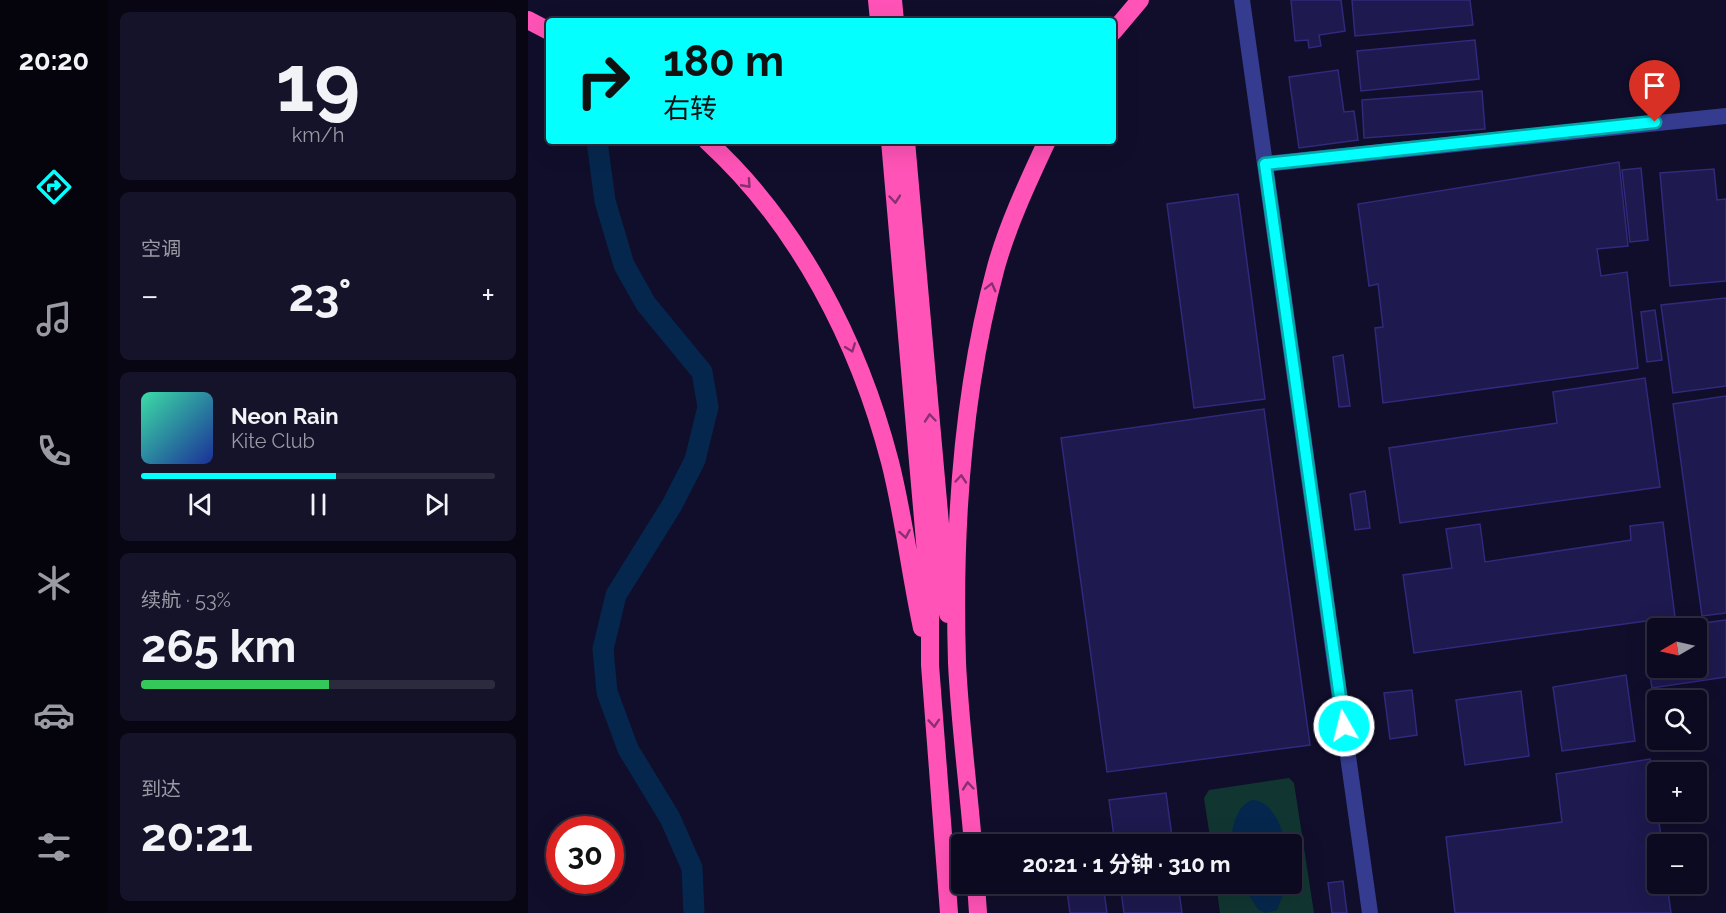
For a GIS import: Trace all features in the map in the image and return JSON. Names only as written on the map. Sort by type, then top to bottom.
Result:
[{"type":"highway","points":[[877,0],[879,18]]},
{"type":"highway","points":[[893,0],[895,18]]},
{"type":"highway","points":[[1116,28],[1140,0]]},
{"type":"highway","points":[[528,20],[546,29]]},
{"type":"highway","points":[[710,144],[766,205],[807,266],[843,327],[870,395],[890,462],[930,665]]},
{"type":"highway","points":[[890,144],[911,288],[947,609],[957,664],[972,834]]},
{"type":"highway","points":[[906,144],[911,288],[930,599],[930,665],[949,913]]},
{"type":"highway","points":[[957,664],[958,505],[966,425],[978,344],[997,265],[1026,187],[1046,144]]},
{"type":"highway","points":[[977,894],[978,913]]},
{"type":"street","points":[[1242,0],[1370,913]]},
{"type":"street","points":[[1265,164],[1726,116]]},
{"type":"green space","points":[[1289,778],[1294,783],[1302,834],[1209,834],[1204,798],[1209,790]]},
{"type":"green space","points":[[1302,835],[1314,913],[1220,913],[1217,894],[1302,894]]},
{"type":"water","points":[[1252,800],[1265,804],[1275,816],[1283,834],[1233,834],[1238,813],[1246,803]]},
{"type":"water","points":[[1248,894],[1283,894],[1277,910],[1265,913],[1258,909]]},
{"type":"building","points":[[1291,0],[1341,0],[1345,31],[1319,35],[1321,46],[1309,48],[1308,40],[1295,41]]},
{"type":"building","points":[[1352,0],[1470,0],[1473,25],[1355,36]]},
{"type":"building","points":[[1475,40],[1479,79],[1361,91],[1357,51]]},
{"type":"building","points":[[1338,70],[1344,112],[1354,111],[1358,140],[1299,148],[1289,77]]},
{"type":"building","points":[[1482,91],[1485,129],[1364,138],[1362,100]]},
{"type":"building","points":[[1619,162],[1628,246],[1597,249],[1601,276],[1627,272],[1638,368],[1383,403],[1375,328],[1383,327],[1378,284],[1369,286],[1358,204]]},
{"type":"building","points":[[1641,168],[1648,240],[1630,242],[1622,170]]},
{"type":"building","points":[[1714,169],[1717,200],[1726,199],[1726,281],[1670,286],[1660,173]]},
{"type":"building","points":[[1238,194],[1265,399],[1194,408],[1167,204]]},
{"type":"building","points":[[1726,298],[1726,386],[1673,393],[1661,305]]},
{"type":"building","points":[[1655,310],[1662,360],[1647,362],[1641,312]]},
{"type":"building","points":[[1343,355],[1350,406],[1339,407],[1333,357]]},
{"type":"building","points":[[1645,378],[1660,487],[1400,523],[1389,448],[1557,423],[1553,392]]},
{"type":"building","points":[[1726,396],[1726,613],[1702,616],[1673,404]]},
{"type":"building","points":[[1264,409],[1310,745],[1107,772],[1061,438]]},
{"type":"building","points":[[1365,491],[1370,528],[1355,530],[1350,494]]},
{"type":"building","points":[[1663,522],[1675,617],[1647,618],[1647,621],[1414,653],[1403,575],[1452,568],[1446,529],[1480,524],[1485,562],[1631,540],[1630,526]]},
{"type":"building","points":[[1726,620],[1726,677],[1652,688],[1650,678],[1707,678],[1707,623]]},
{"type":"building","points":[[1626,675],[1635,741],[1562,751],[1553,687]]},
{"type":"building","points":[[1412,690],[1417,735],[1390,739],[1384,693]]},
{"type":"building","points":[[1521,691],[1529,756],[1465,765],[1456,700]]},
{"type":"building","points":[[1650,759],[1650,762],[1647,762],[1647,822],[1659,822],[1661,834],[1647,834],[1647,894],[1668,894],[1671,913],[1455,913],[1446,837],[1562,822],[1556,774]]},
{"type":"building","points":[[1166,793],[1172,834],[1114,834],[1109,800]]},
{"type":"building","points":[[1343,881],[1347,913],[1332,913],[1328,883]]},
{"type":"building","points":[[1067,894],[1104,894],[1107,913],[1070,913]]},
{"type":"building","points":[[1121,894],[1179,894],[1182,913],[1124,913]]},
{"type":"waterway","points":[[597,144],[605,201],[624,265],[646,304],[702,372],[708,407],[695,460],[672,505],[616,595],[603,649],[607,692],[628,749],[670,818],[692,868],[694,913]]},
{"type":"route","points":[[1344,726],[1265,164],[1655,122]]}]
